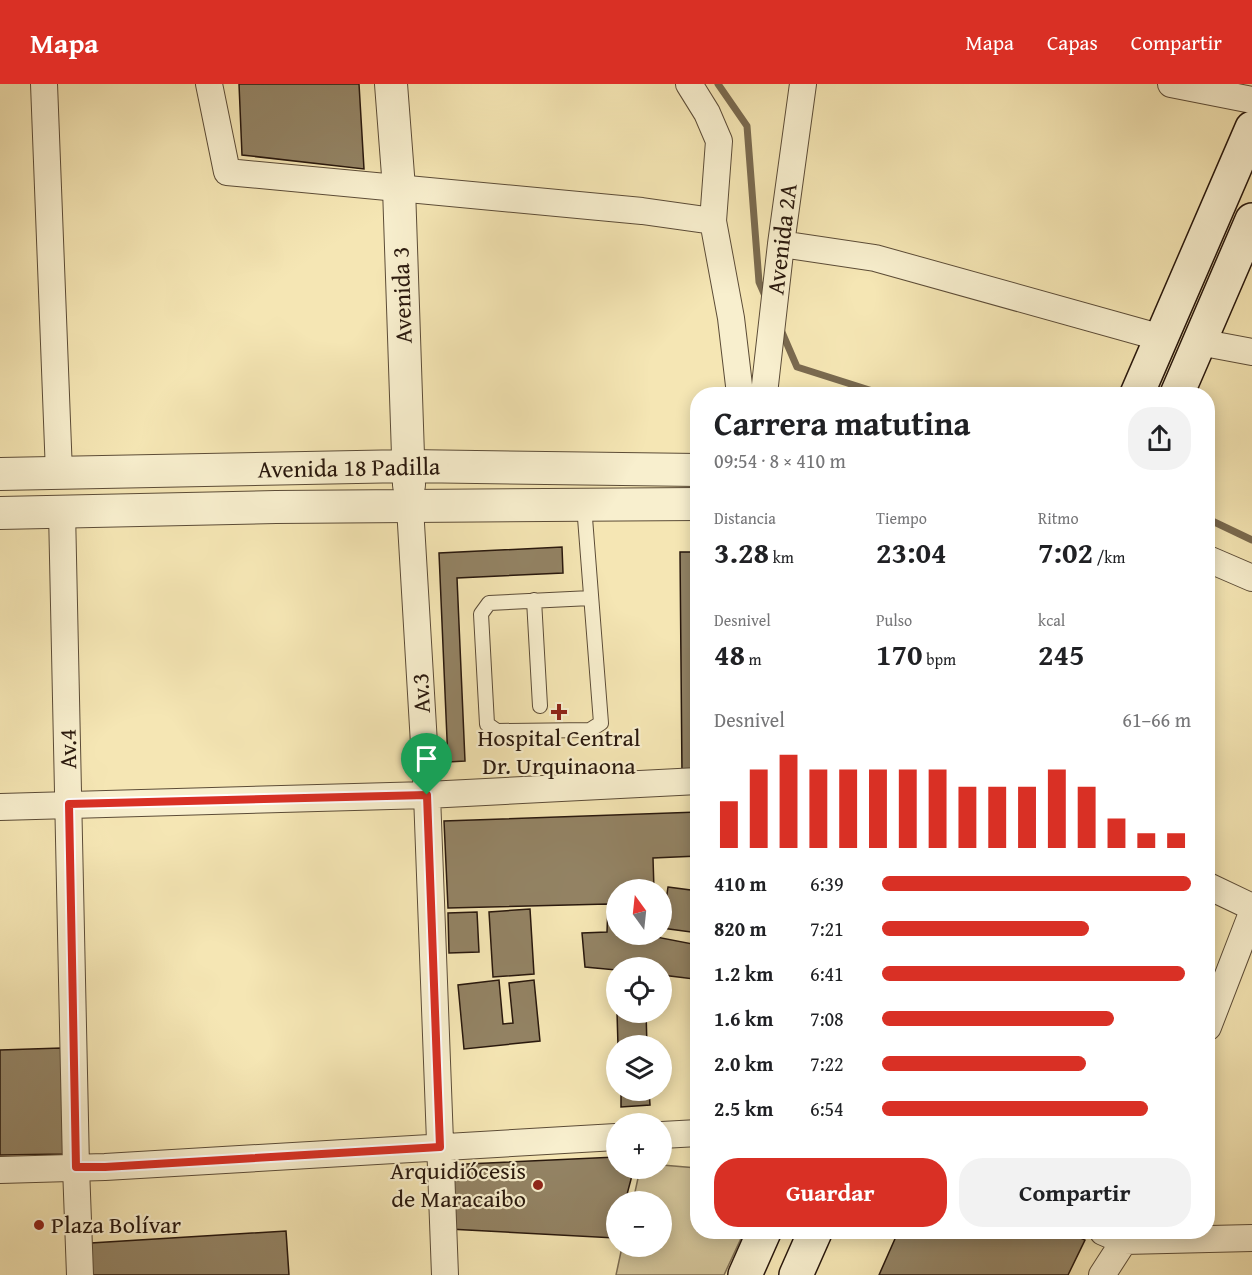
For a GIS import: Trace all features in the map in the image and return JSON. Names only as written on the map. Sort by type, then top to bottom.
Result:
[{"type":"main road","points":[[1140,387],[1252,128]]},
{"type":"main road","points":[[1180,387],[1252,220]]},
{"type":"main road","points":[[745,1275],[761,1239]]},
{"type":"main road","points":[[796,1275],[812,1239]]},
{"type":"street","points":[[44,84],[59,473]]},
{"type":"street","points":[[209,84],[227,172],[642,211],[713,221]]},
{"type":"street","name":"Avenida 3","points":[[391,84],[399,188],[410,507]]},
{"type":"street","points":[[689,84],[707,113],[719,141],[713,221],[731,318],[739,387]]},
{"type":"street","name":"Avenida 2A","points":[[765,387],[781,244],[803,84]]},
{"type":"street","points":[[1171,84],[1252,100]]},
{"type":"street","points":[[781,244],[875,258],[1162,338]]},
{"type":"street","points":[[1199,342],[1252,352]]},
{"type":"street","name":"Avenida 18 Padilla","points":[[0,474],[408,466],[690,470]]},
{"type":"street","name":"Avenida 18 Padilla","points":[[0,513],[690,504]]},
{"type":"street","name":"Av.3","points":[[410,507],[427,795],[445,1275]]},
{"type":"street","name":"Av.4","points":[[62,512],[76,1167],[81,1275]]},
{"type":"street","points":[[1215,562],[1252,578]]},
{"type":"street","points":[[0,807],[427,795],[690,781]]},
{"type":"street","points":[[1215,889],[1252,906]]},
{"type":"street","points":[[1215,1009],[1252,914]]},
{"type":"street","points":[[672,1134],[690,1133]]},
{"type":"street","points":[[0,1170],[105,1167],[606,1138]]},
{"type":"street","points":[[1215,1237],[1252,1238]]},
{"type":"street","points":[[1102,1275],[1116,1239]]},
{"type":"lane","points":[[584,505],[591,598],[600,723],[590,730],[497,731],[487,724],[481,614],[489,603],[591,598]]},
{"type":"lane","points":[[534,600],[540,706]]},
{"type":"shaded area","points":[[672,1166],[690,1167],[690,1239],[741,1239],[724,1275],[616,1275],[620,1257],[672,1257],[672,1191],[635,1191],[638,1179],[672,1179]]},
{"type":"building","points":[[239,84],[359,84],[364,169],[242,155]]},
{"type":"building","points":[[562,547],[563,573],[457,578],[465,761],[448,762],[439,553]]},
{"type":"building","points":[[680,552],[690,552],[690,774],[682,774]]},
{"type":"building","points":[[690,812],[690,856],[653,858],[654,879],[606,879],[606,904],[448,908],[444,821]]},
{"type":"building","points":[[672,888],[690,890],[690,932],[672,929]]},
{"type":"building","points":[[530,909],[534,974],[493,977],[489,912]]},
{"type":"building","points":[[477,912],[479,952],[449,953],[448,913]]},
{"type":"building","points":[[606,932],[606,945],[672,945],[672,940],[690,943],[690,978],[672,976],[672,957],[606,957],[606,969],[585,967],[582,933]]},
{"type":"building","points":[[499,980],[503,1024],[513,1023],[509,983],[534,980],[540,1041],[464,1049],[458,985]]},
{"type":"building","points":[[617,1023],[646,1023],[647,1035],[618,1035]]},
{"type":"building","points":[[61,1048],[64,1154],[0,1155],[0,1050]]},
{"type":"building","points":[[621,1101],[650,1101],[650,1105],[621,1107]]},
{"type":"building","name":"Arquidiócesis de Maracaibo","points":[[606,1157],[606,1179],[631,1179],[628,1191],[606,1191],[606,1238],[449,1229],[445,1165]]},
{"type":"building","points":[[286,1231],[289,1275],[91,1275],[91,1243]]},
{"type":"building","points":[[895,1239],[1085,1240],[1068,1275],[879,1275]]},
{"type":"waterway","points":[[718,84],[747,126],[759,282],[766,298]]},
{"type":"waterway","points":[[781,330],[797,367],[860,387]]},
{"type":"waterway","points":[[1215,522],[1252,540]]},
{"type":"place","name":"Hospital Central Dr. Urquinaona","points":[[559,712]]},
{"type":"place","name":"Arquidiócesis de Maracaibo","points":[[538,1185]]},
{"type":"place","name":"Plaza Bolívar","points":[[39,1225]]},
{"type":"route","points":[[427,795],[440,1147],[76,1167],[69,804],[427,795]]}]
